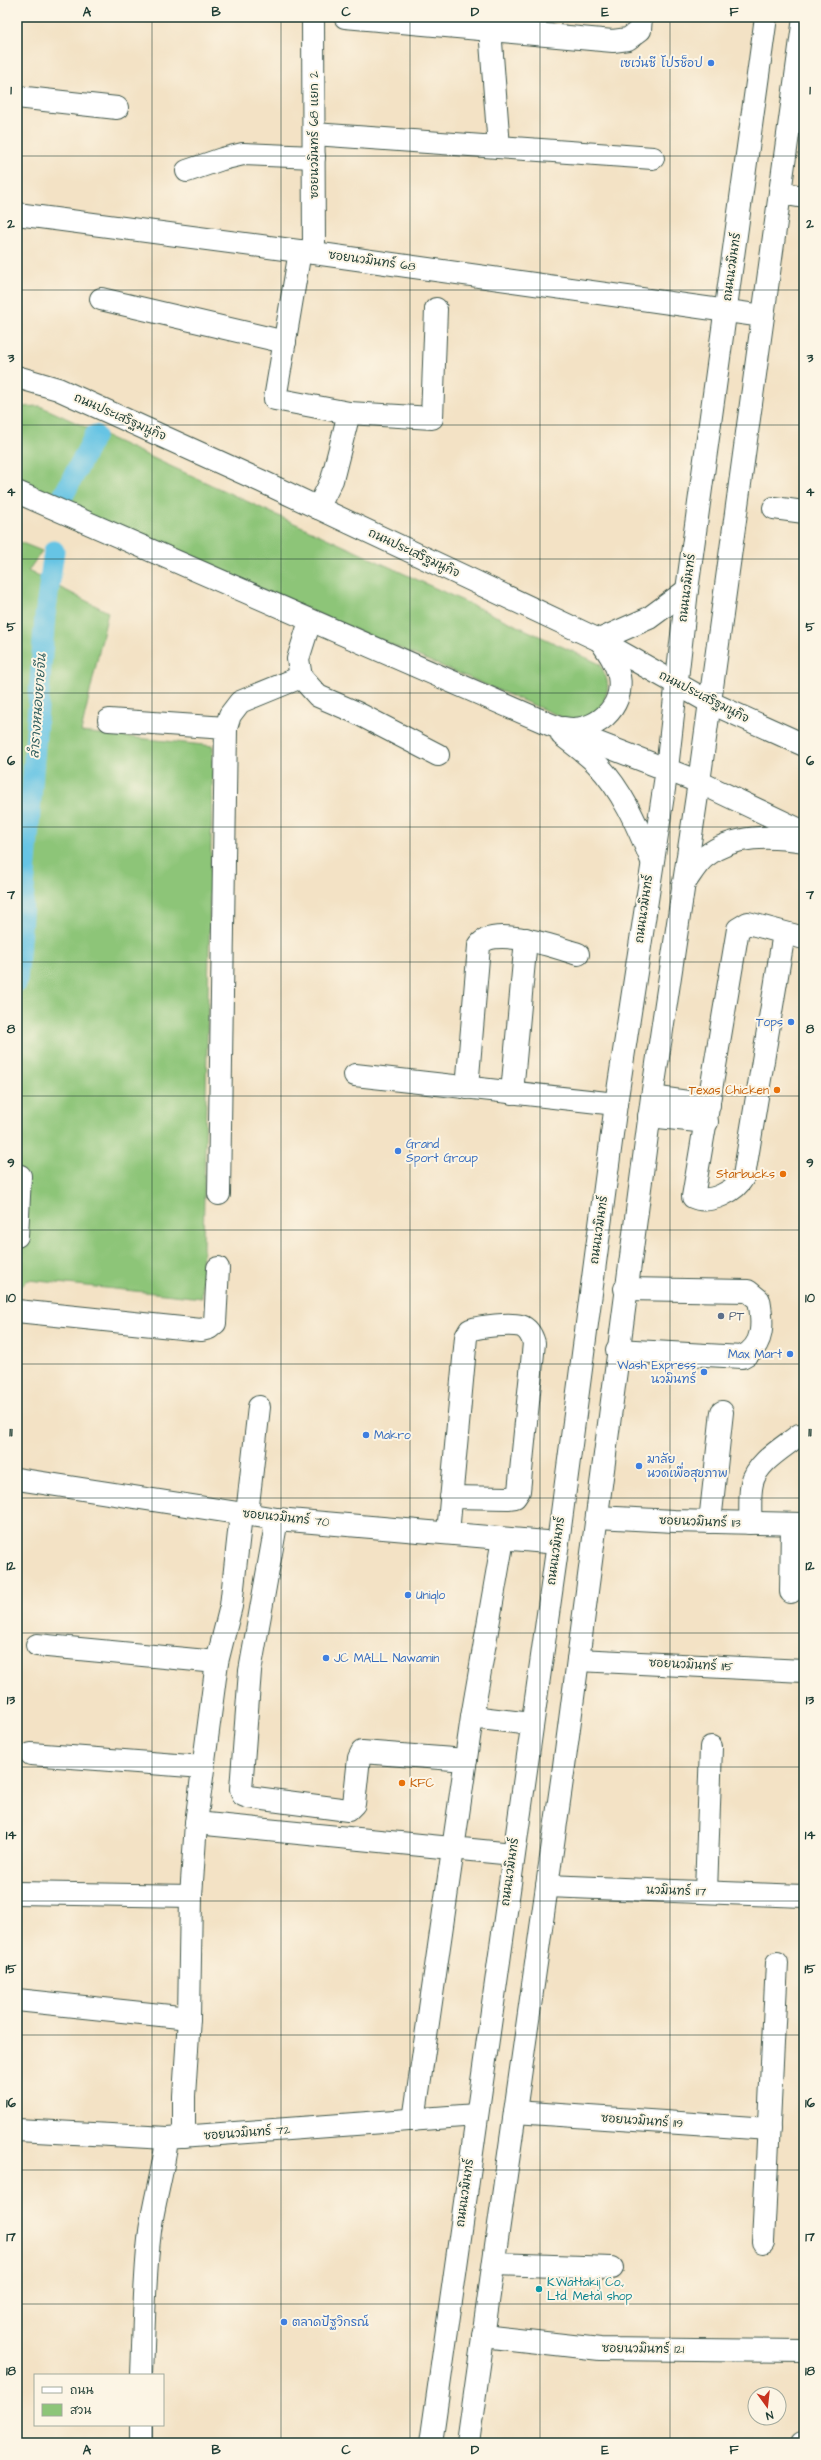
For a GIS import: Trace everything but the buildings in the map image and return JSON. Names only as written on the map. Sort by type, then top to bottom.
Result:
[{"type":"street","name":"ซอยนวมินทร์ 68 แยก 2","points":[[313,17],[314,158],[307,252],[285,342],[275,399],[349,413]]},
{"type":"street","points":[[345,17],[613,41],[628,39],[640,23]]},
{"type":"street","name":"ถนนนวมินทร์","points":[[431,2443],[531,1724],[558,1543],[616,1104],[667,769],[687,590],[766,17]]},
{"type":"street","points":[[468,2443],[578,1660],[617,1350],[650,1107],[682,886],[699,782],[804,18]]},
{"type":"street","points":[[490,29],[499,147]]},
{"type":"street","points":[[17,98],[117,108]]},
{"type":"street","points":[[314,134],[653,158]]},
{"type":"street","points":[[187,171],[222,158],[243,154],[314,158]]},
{"type":"street","points":[[780,193],[804,197]]},
{"type":"street","name":"ซอยนวมินทร์ 68","points":[[17,214],[307,252],[763,316]]},
{"type":"street","points":[[102,299],[285,342]]},
{"type":"street","points":[[318,508],[332,480],[349,413],[432,418],[436,309]]},
{"type":"street","name":"ถนนประเสริฐมนูกิจ","points":[[17,377],[58,389],[318,508],[599,640],[709,702],[804,745]]},
{"type":"street","points":[[17,492],[549,724],[699,782],[804,832]]},
{"type":"street","points":[[774,508],[804,512]]},
{"type":"street","points":[[549,724],[576,730],[600,721],[617,701],[619,677],[612,657],[599,640],[648,618],[687,590]]},
{"type":"street","points":[[310,620],[298,659],[301,677],[318,696],[354,712],[438,755]]},
{"type":"street","points":[[219,1194],[226,728],[230,715],[240,702],[301,677]]},
{"type":"street","points":[[109,720],[226,728]]},
{"type":"street","points":[[549,724],[595,762],[614,783],[635,819],[652,861]]},
{"type":"street","points":[[682,886],[706,856],[730,843],[758,837],[804,841]]},
{"type":"street","points":[[748,923],[794,935],[744,1176],[739,1183],[729,1191],[715,1197],[699,1200],[693,1197],[708,1113],[738,929],[748,923]]},
{"type":"street","points":[[467,1088],[479,946],[482,940],[488,937],[526,939],[578,954]]},
{"type":"street","points":[[512,1093],[526,939]]},
{"type":"street","points":[[355,1075],[616,1104]]},
{"type":"street","points":[[650,1107],[708,1113]]},
{"type":"street","points":[[17,1236],[20,1176]]},
{"type":"street","points":[[17,1311],[201,1330],[209,1328],[215,1323],[218,1268]]},
{"type":"street","points":[[617,1350],[742,1357],[752,1352],[758,1342],[761,1326],[759,1300],[748,1291],[625,1289]]},
{"type":"street","points":[[448,1533],[451,1497],[466,1337],[470,1330],[480,1326],[522,1326],[531,1334],[534,1344],[519,1491],[515,1497],[508,1498],[451,1497]]},
{"type":"street","points":[[142,2374],[144,2289],[154,2200],[164,2162],[175,2137],[184,2096],[189,2018],[191,1896],[196,1823],[217,1662],[231,1606],[259,1407]]},
{"type":"street","points":[[710,1522],[722,1412]]},
{"type":"street","points":[[750,1523],[752,1483],[756,1473],[762,1464],[799,1435]]},
{"type":"street","name":"ซอยนวมินทร์ 70","points":[[17,1479],[277,1519],[558,1543]]},
{"type":"street","name":"ซอยนวมินทร์ 113","points":[[597,1517],[798,1524]]},
{"type":"street","points":[[277,1519],[250,1671],[244,1731],[241,1789],[243,1795],[248,1797],[348,1810],[354,1804],[359,1758],[362,1752],[466,1760]]},
{"type":"street","points":[[791,1592],[798,1524]]},
{"type":"street","points":[[414,2120],[472,1717],[503,1539]]},
{"type":"street","points":[[37,1645],[217,1662]]},
{"type":"street","name":"ซอยนวมินทร์ 115","points":[[578,1660],[804,1671]]},
{"type":"street","points":[[472,1717],[531,1724]]},
{"type":"street","points":[[706,1892],[711,1747]]},
{"type":"street","points":[[31,1754],[204,1767]]},
{"type":"street","points":[[196,1823],[513,1854]]},
{"type":"street","name":"นวมินทร์ 117","points":[[547,1886],[804,1896]]},
{"type":"street","points":[[17,1893],[191,1896]]},
{"type":"street","points":[[763,2242],[777,1963]]},
{"type":"street","points":[[17,2000],[189,2018]]},
{"type":"street","name":"ซอยนวมินทร์ 119","points":[[515,2112],[769,2129]]},
{"type":"street","name":"ซอยนวมินทร์ 72","points":[[17,2130],[175,2137],[476,2115]]},
{"type":"street","points":[[494,2264],[612,2268]]},
{"type":"street","name":"ซอยนวมินทร์ 121","points":[[483,2336],[600,2349],[804,2351]]},
{"type":"street","points":[[141,2426],[141,2443]]},
{"type":"green space","points":[[40,406],[600,664],[608,687],[601,710],[573,722],[17,486],[17,407]]},
{"type":"green space","points":[[17,541],[42,551],[28,571],[108,612],[81,732],[213,746],[202,1298],[28,1280],[17,1291]]},
{"type":"waterway","name":"ลำรางหนองยายจีน","points":[[62,498],[95,435]]},
{"type":"waterway","name":"ลำรางหนองยายจีน","points":[[17,982],[45,616],[54,551]]},
{"type":"place","name":"เซเว่นซี โปรช็อป","points":[[711,63]]},
{"type":"place","name":"Tops","points":[[791,1022]]},
{"type":"place","name":"Texas Chicken","points":[[777,1090]]},
{"type":"place","name":"Grand Sport Group","points":[[398,1151]]},
{"type":"place","name":"Starbucks","points":[[783,1174]]},
{"type":"place","name":"PT","points":[[721,1316]]},
{"type":"place","name":"Max Mart","points":[[790,1354]]},
{"type":"place","name":"Wash Express นวมินทร์","points":[[704,1372]]},
{"type":"place","name":"Makro","points":[[366,1435]]},
{"type":"place","name":"มาลัย นวดเพื่อสุขภาพ","points":[[639,1466]]},
{"type":"place","name":"Uniqlo","points":[[408,1595]]},
{"type":"place","name":"JC MALL Nawamin","points":[[326,1658]]},
{"type":"place","name":"KFC","points":[[402,1783]]},
{"type":"place","name":"K.Wattakij Co., Ltd. Metal shop","points":[[539,2289]]},
{"type":"place","name":"ตลาดปัฐวิกรณ์","points":[[284,2322]]}]
